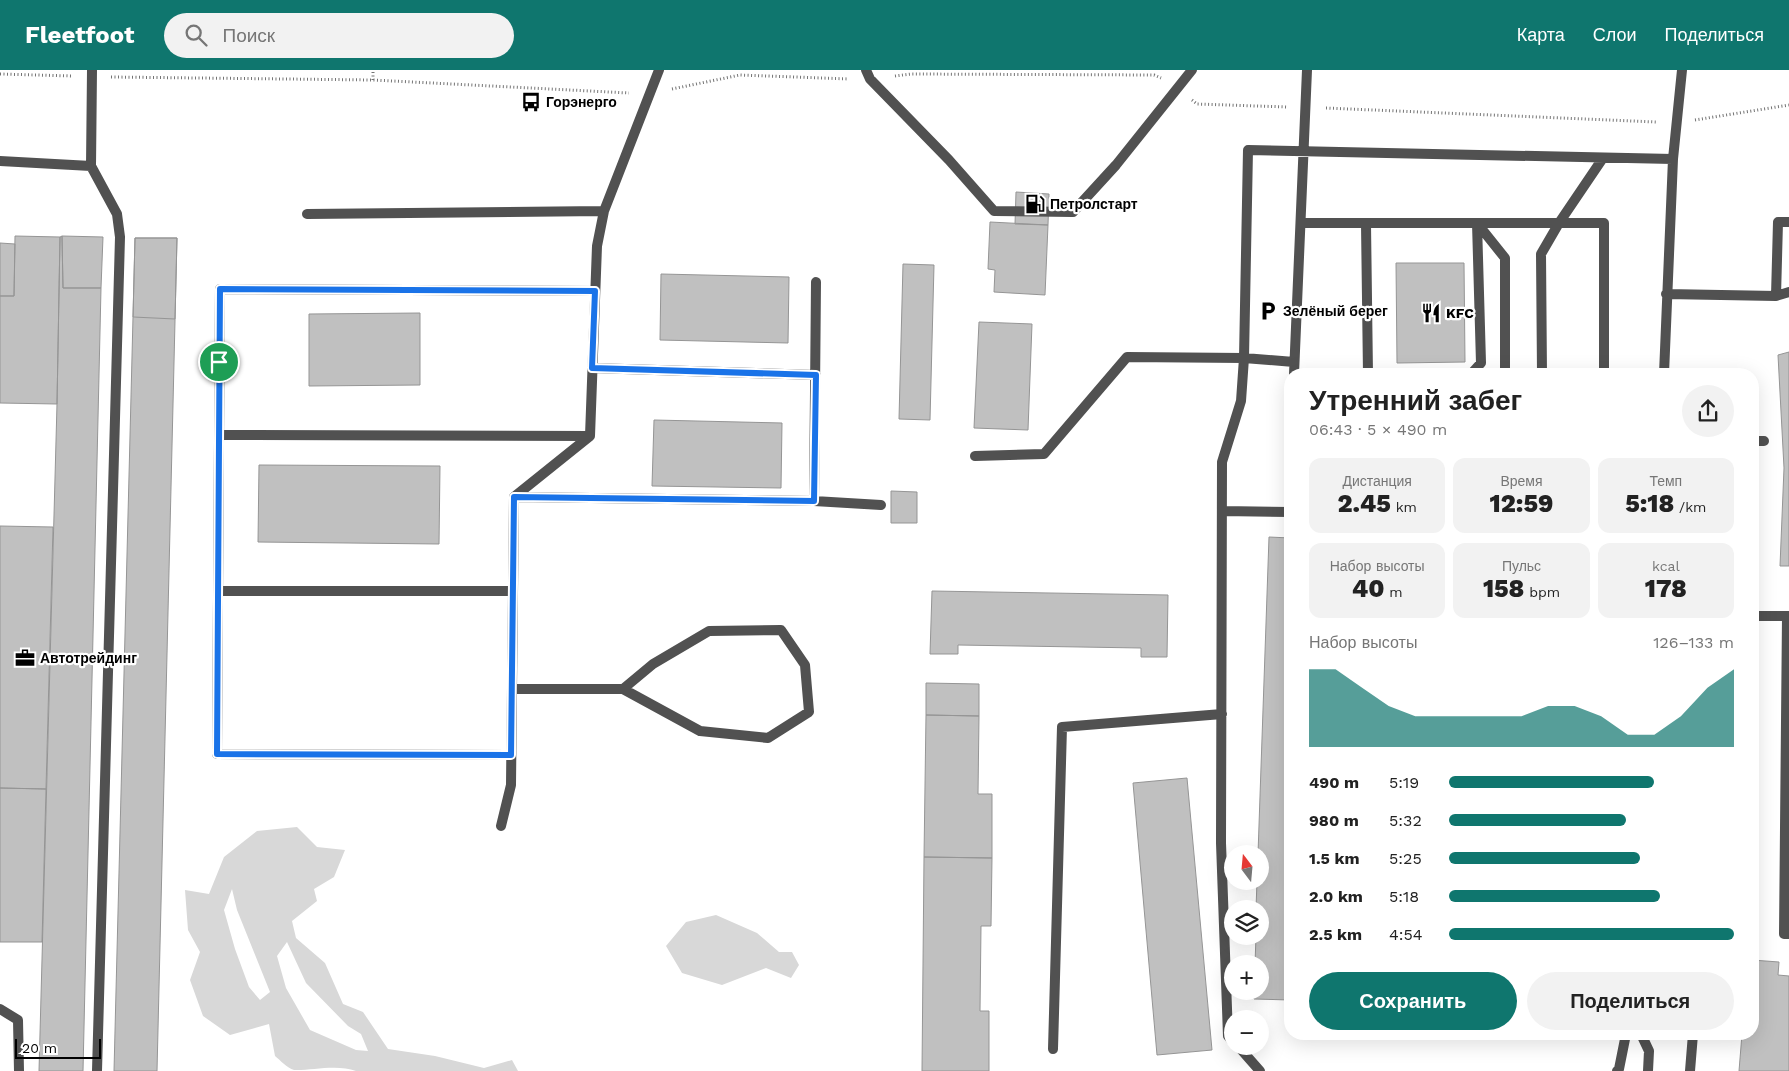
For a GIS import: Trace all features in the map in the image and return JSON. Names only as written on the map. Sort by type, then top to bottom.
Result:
[{"type":"lane","points":[[92,70],[91,166],[117,214],[120,237],[97,1071]]},
{"type":"lane","points":[[514,497],[590,436],[597,246],[604,211],[659,70]]},
{"type":"lane","points":[[866,70],[870,79],[949,160],[994,210],[1073,212],[1116,166],[1192,70]]},
{"type":"lane","points":[[1294,368],[1302,223],[1307,70]]},
{"type":"lane","points":[[1664,368],[1673,159],[1682,70]]},
{"type":"lane","points":[[1227,1010],[1220,843],[1222,462],[1241,401],[1244,358],[1248,150],[1673,159]]},
{"type":"lane","points":[[1542,368],[1541,254],[1559,223],[1603,158]]},
{"type":"lane","points":[[0,161],[91,166]]},
{"type":"lane","points":[[307,214],[604,211]]},
{"type":"lane","points":[[1776,296],[1778,222],[1789,222]]},
{"type":"lane","points":[[1302,223],[1604,223],[1604,368]]},
{"type":"lane","points":[[1476,368],[1481,363],[1477,223]]},
{"type":"lane","points":[[1477,223],[1505,258],[1505,368]]},
{"type":"lane","points":[[1366,224],[1368,368]]},
{"type":"lane","points":[[814,501],[816,282]]},
{"type":"lane","points":[[511,755],[217,754],[220,289],[595,291]]},
{"type":"lane","points":[[1666,294],[1776,296],[1789,292]]},
{"type":"lane","points":[[975,456],[1044,454],[1127,357],[1244,358],[1294,362]]},
{"type":"lane","points":[[592,368],[816,375]]},
{"type":"lane","points":[[219,435],[590,436]]},
{"type":"lane","points":[[1759,441],[1764,441]]},
{"type":"lane","points":[[514,497],[814,501],[881,505]]},
{"type":"lane","points":[[502,826],[511,785],[514,497]]},
{"type":"lane","points":[[1222,511],[1284,512]]},
{"type":"lane","points":[[218,591],[512,591]]},
{"type":"lane","points":[[1759,616],[1788,616],[1784,934],[1789,934]]},
{"type":"lane","points":[[512,689],[623,689],[700,731],[768,738],[809,712],[805,665],[780,630],[709,631],[653,664],[623,689]]},
{"type":"lane","points":[[1054,1049],[1062,727],[1222,714]]},
{"type":"lane","points":[[0,1009],[18,1020],[20,1071]]},
{"type":"lane","points":[[1617,1071],[1625,1040]]},
{"type":"lane","points":[[1644,1040],[1649,1051],[1648,1071]]},
{"type":"lane","points":[[1690,1071],[1693,1040]]},
{"type":"lane","points":[[1246,1055],[1260,1071]]},
{"type":"path","points":[[373,80],[374,70]]},
{"type":"shaded area","points":[[297,827],[317,847],[345,850],[334,877],[314,889],[317,901],[292,921],[296,938],[325,963],[343,1004],[363,1012],[388,1049],[435,1056],[484,1068],[512,1060],[518,1071],[356,1071],[340,1068],[294,1070],[286,1066],[275,1056],[269,1024],[230,1035],[203,1016],[190,980],[200,952],[188,930],[185,890],[209,894],[224,857],[257,831]],"holes":[[[232,889],[237,910],[270,992],[260,1000],[249,987],[235,949],[224,910]],[[287,942],[306,983],[348,1026],[361,1034],[368,1051],[356,1050],[310,1030],[286,988],[277,956]]]},
{"type":"shaded area","points":[[716,915],[757,933],[779,952],[792,952],[799,965],[791,978],[766,968],[722,985],[682,973],[666,946],[686,922]]},
{"type":"building","points":[[1016,192],[1049,194],[1048,225],[1015,224]]},
{"type":"building","points":[[990,222],[1048,225],[1045,295],[994,292],[995,270],[988,269]]},
{"type":"building","points":[[15,236],[60,237],[57,404],[0,403],[0,296],[14,296]]},
{"type":"building","points":[[62,236],[63,288],[101,288],[83,1071],[39,1071],[60,237]]},
{"type":"building","points":[[62,236],[103,237],[101,288],[63,288]]},
{"type":"building","points":[[135,238],[177,238],[157,1071],[114,1071]]},
{"type":"building","points":[[135,238],[177,238],[175,319],[133,317]]},
{"type":"building","points":[[0,243],[15,244],[14,296],[0,296]]},
{"type":"building","name":"KFC","points":[[1396,263],[1464,263],[1465,362],[1397,363]]},
{"type":"building","points":[[903,264],[934,265],[930,420],[899,419]]},
{"type":"building","points":[[661,274],[789,277],[788,343],[660,340]]},
{"type":"building","points":[[420,313],[420,385],[309,386],[309,314]]},
{"type":"building","points":[[979,322],[1032,324],[1028,430],[974,428]]},
{"type":"building","points":[[1789,352],[1789,566],[1780,566],[1784,468],[1778,355]]},
{"type":"building","points":[[654,420],[782,423],[781,488],[652,486]]},
{"type":"building","points":[[259,465],[440,466],[439,544],[258,542]]},
{"type":"building","points":[[891,491],[917,492],[917,523],[891,523]]},
{"type":"building","name":"Автотрейдинг","points":[[0,526],[53,527],[46,789],[0,788]]},
{"type":"building","points":[[1269,537],[1284,538],[1284,1000],[1269,999],[1269,955],[1255,955],[1256,945],[1269,945],[1269,900],[1256,900],[1257,890],[1269,890],[1269,845],[1258,845]]},
{"type":"building","points":[[932,591],[1168,595],[1167,657],[1141,657],[1141,648],[958,645],[958,654],[930,654]]},
{"type":"building","points":[[926,683],[979,684],[979,716],[926,715]]},
{"type":"building","points":[[926,715],[979,716],[978,794],[992,794],[992,858],[924,857]]},
{"type":"building","points":[[1187,778],[1212,1050],[1157,1055],[1133,783]]},
{"type":"building","points":[[0,788],[46,789],[42,942],[0,942]]},
{"type":"building","points":[[924,857],[992,858],[991,926],[981,926],[980,1011],[989,1011],[989,1071],[922,1071]]},
{"type":"building","points":[[1759,961],[1779,962],[1778,975],[1789,976],[1789,1071],[1739,1071],[1742,1040],[1759,1040]]},
{"type":"place","name":"Горэнерго","points":[[531,102]]},
{"type":"place","name":"Петролстарт","points":[[1035,204]]},
{"type":"place","name":"Зелёный берег","points":[[1268,311]]},
{"type":"place","name":"KFC","points":[[1431,313]]},
{"type":"place","name":"Автотрейдинг","points":[[25,658]]},
{"type":"route","points":[[220,289],[595,291],[592,368],[816,375],[814,501],[514,497],[511,755],[217,754],[219,362],[220,289]]}]
